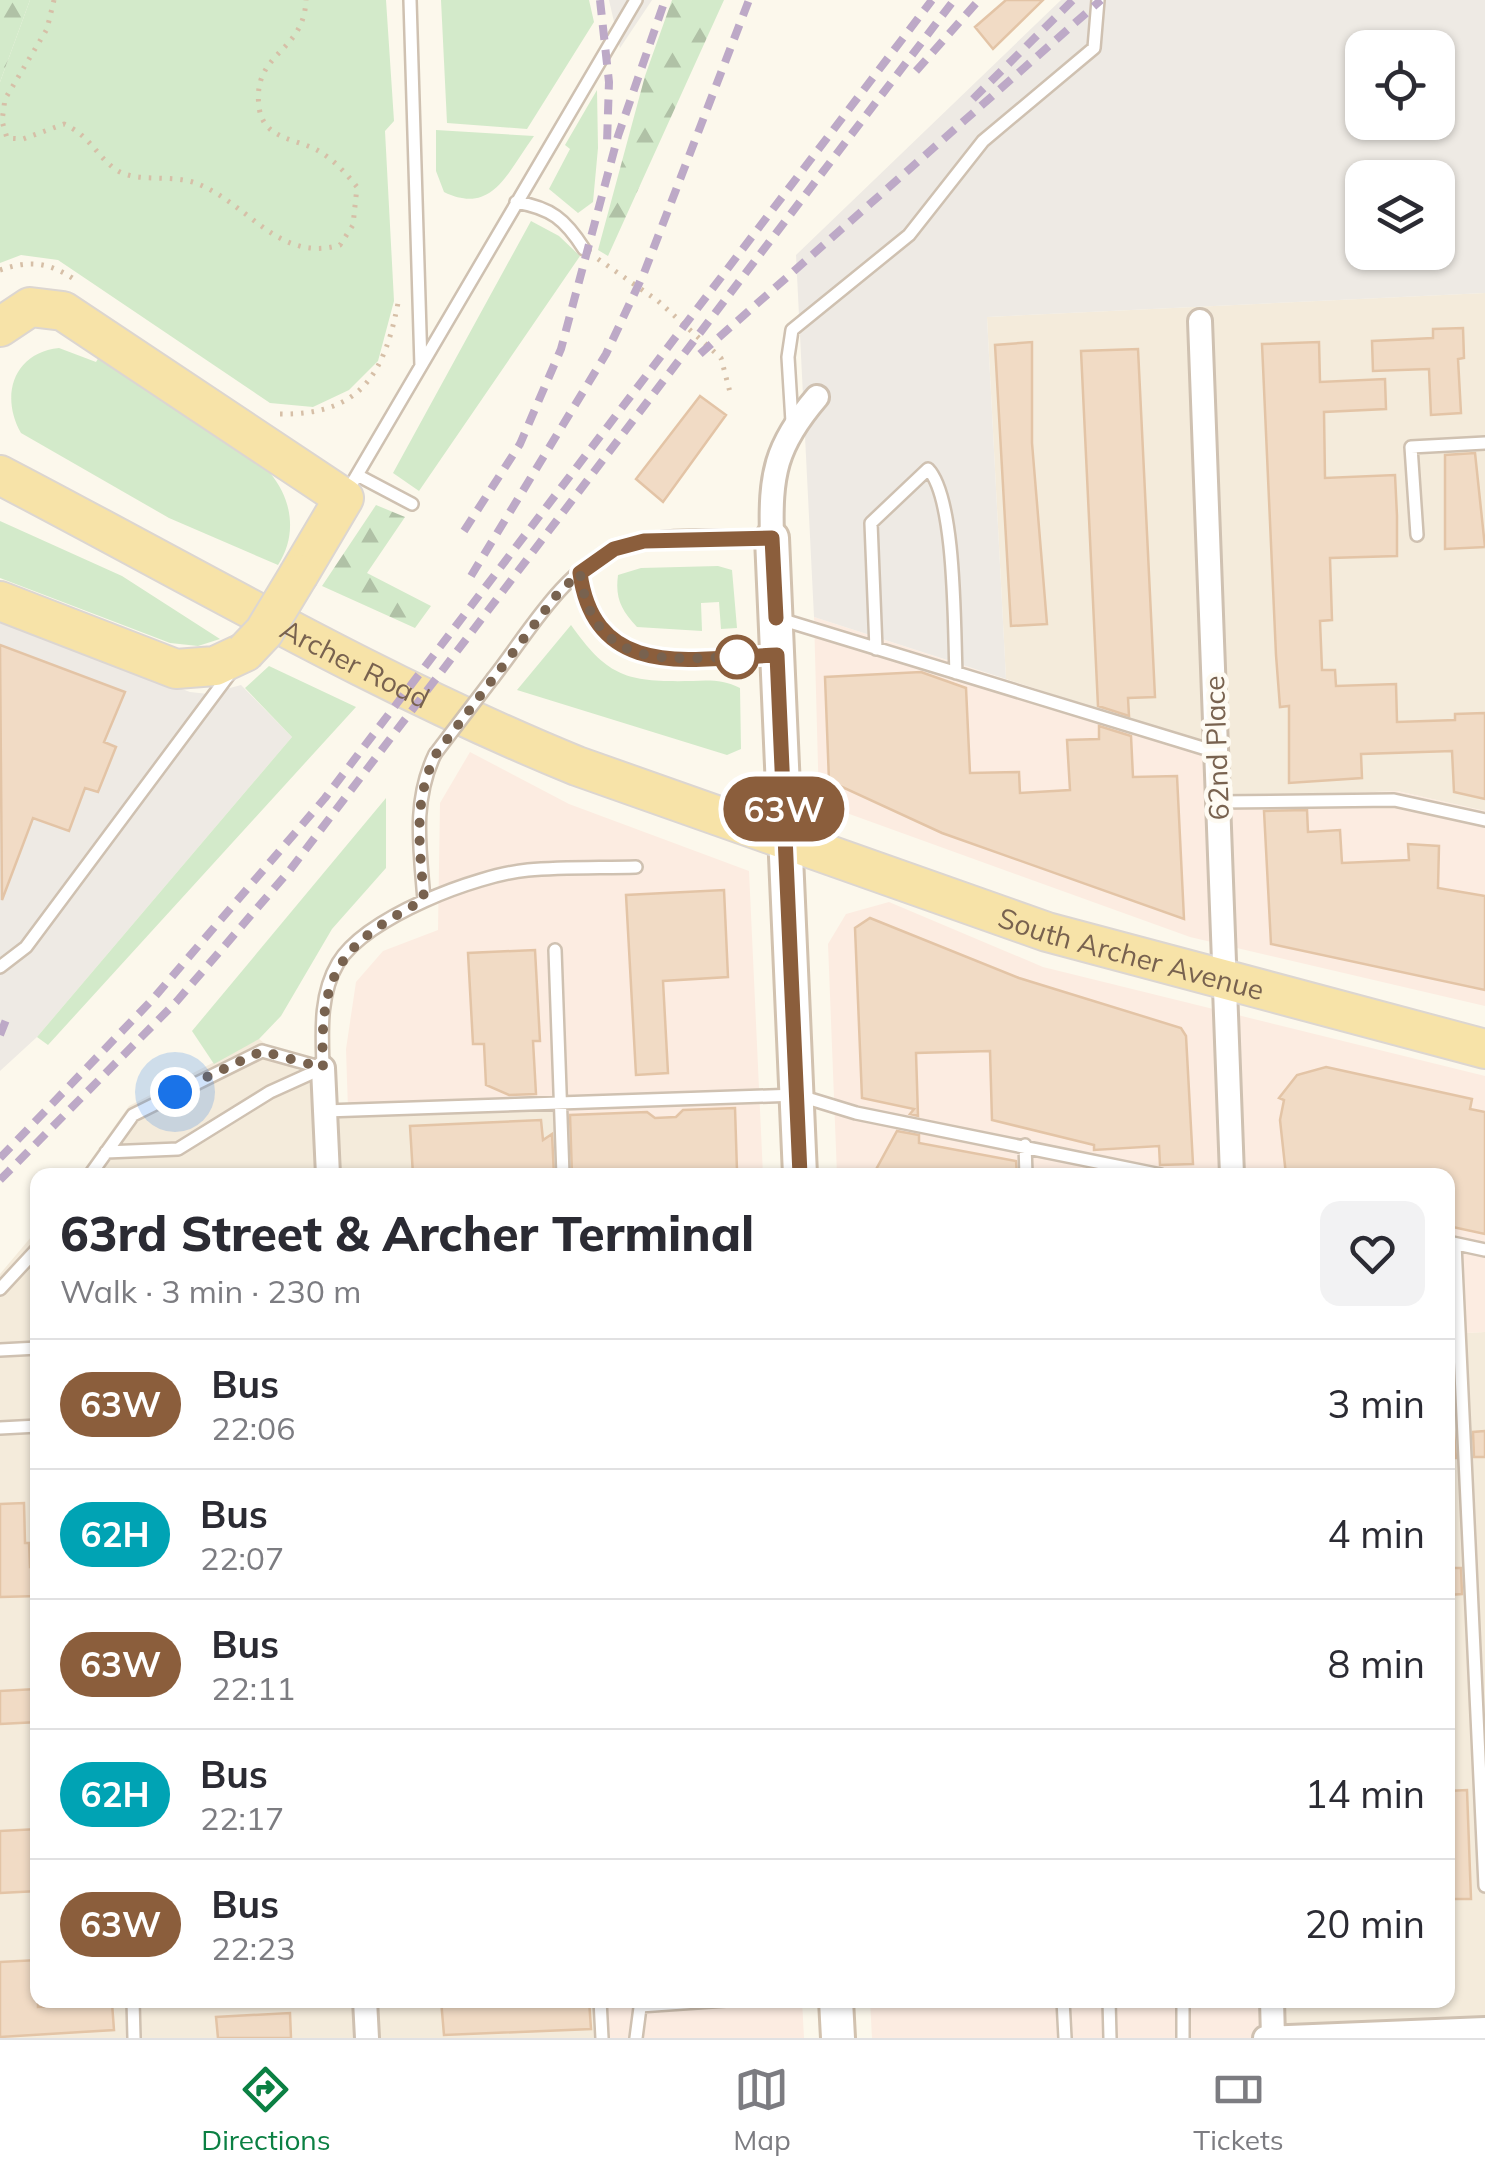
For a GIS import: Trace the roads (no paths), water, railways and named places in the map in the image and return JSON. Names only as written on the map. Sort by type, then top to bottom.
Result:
[{"type":"main road","points":[[0,327],[30,307],[63,312],[350,486],[264,632],[245,652],[215,666],[176,668],[0,601]]},
{"type":"main road","name":"Archer Road","points":[[0,475],[513,740],[785,837]]},
{"type":"main road","points":[[772,538],[800,1168]]},
{"type":"main road","name":"South Archer Avenue","points":[[785,837],[1004,918],[1485,1049]]},
{"type":"main road","points":[[836,2008],[838,2038]]},
{"type":"street","name":"62nd Place","points":[[1200,321],[1232,1168]]},
{"type":"street","points":[[772,538],[773,473],[792,426],[817,397]]},
{"type":"street","points":[[323,1068],[328,1168]]},
{"type":"street","points":[[366,2008],[367,2038]]},
{"type":"street","points":[[1272,2008],[1274,2038]]},
{"type":"street","points":[[1265,2038],[1485,2029]]},
{"type":"lane","points":[[410,0],[420,367]]},
{"type":"lane","points":[[412,504],[350,486],[636,0]]},
{"type":"lane","points":[[792,426],[788,357],[792,330],[908,235],[983,141],[1094,48],[1098,0]]},
{"type":"lane","points":[[516,202],[548,207],[567,223],[584,248]]},
{"type":"lane","points":[[1417,535],[1412,447],[1485,444]]},
{"type":"lane","points":[[876,648],[871,524],[928,469],[938,488],[950,548],[956,673]]},
{"type":"lane","points":[[424,900],[417,809],[422,782],[436,754],[559,592],[614,549],[644,541],[772,538]]},
{"type":"lane","points":[[580,573],[588,607],[598,624],[630,651],[678,660],[777,655]]},
{"type":"lane","points":[[776,618],[1216,752]]},
{"type":"lane","points":[[0,968],[26,947],[245,652]]},
{"type":"lane","points":[[1218,802],[1394,800],[1485,820]]},
{"type":"lane","points":[[323,1068],[321,1022],[338,963],[383,922],[424,900],[523,870],[636,867]]},
{"type":"lane","points":[[555,950],[563,1168]]},
{"type":"lane","points":[[97,1168],[133,1115],[146,1105],[262,1051],[323,1068]]},
{"type":"lane","points":[[106,1152],[178,1149],[270,1092],[323,1068]]},
{"type":"lane","points":[[326,1111],[797,1095],[856,1113],[1129,1168]]},
{"type":"lane","points":[[1025,1145],[1026,1168]]},
{"type":"lane","points":[[1455,1244],[1485,1250]]},
{"type":"lane","points":[[0,1289],[30,1257]]},
{"type":"lane","points":[[1455,1330],[1485,1886]]},
{"type":"lane","points":[[0,1350],[30,1348]]},
{"type":"lane","points":[[0,1428],[30,1426]]},
{"type":"lane","points":[[133,2008],[134,2038]]},
{"type":"lane","points":[[600,2008],[602,2038]]},
{"type":"lane","points":[[636,2038],[639,2008]]},
{"type":"lane","points":[[1063,2008],[1064,2038]]},
{"type":"lane","points":[[1109,2008],[1110,2038]]},
{"type":"lane","points":[[1183,2008],[1184,2038]]},
{"type":"railway","points":[[600,0],[609,82],[607,143]]},
{"type":"railway","points":[[464,531],[520,444],[561,349],[618,136],[665,0]]},
{"type":"railway","points":[[471,576],[606,354],[644,273],[749,0]]},
{"type":"railway","points":[[0,1158],[152,1000],[325,798],[932,0]]},
{"type":"railway","points":[[0,1180],[177,1001],[290,870],[954,0]]},
{"type":"railway","points":[[916,71],[979,0]]},
{"type":"railway","points":[[973,99],[1073,0]]},
{"type":"railway","points":[[700,354],[1101,0]]},
{"type":"railway","points":[[0,1035],[6,1020]]}]
